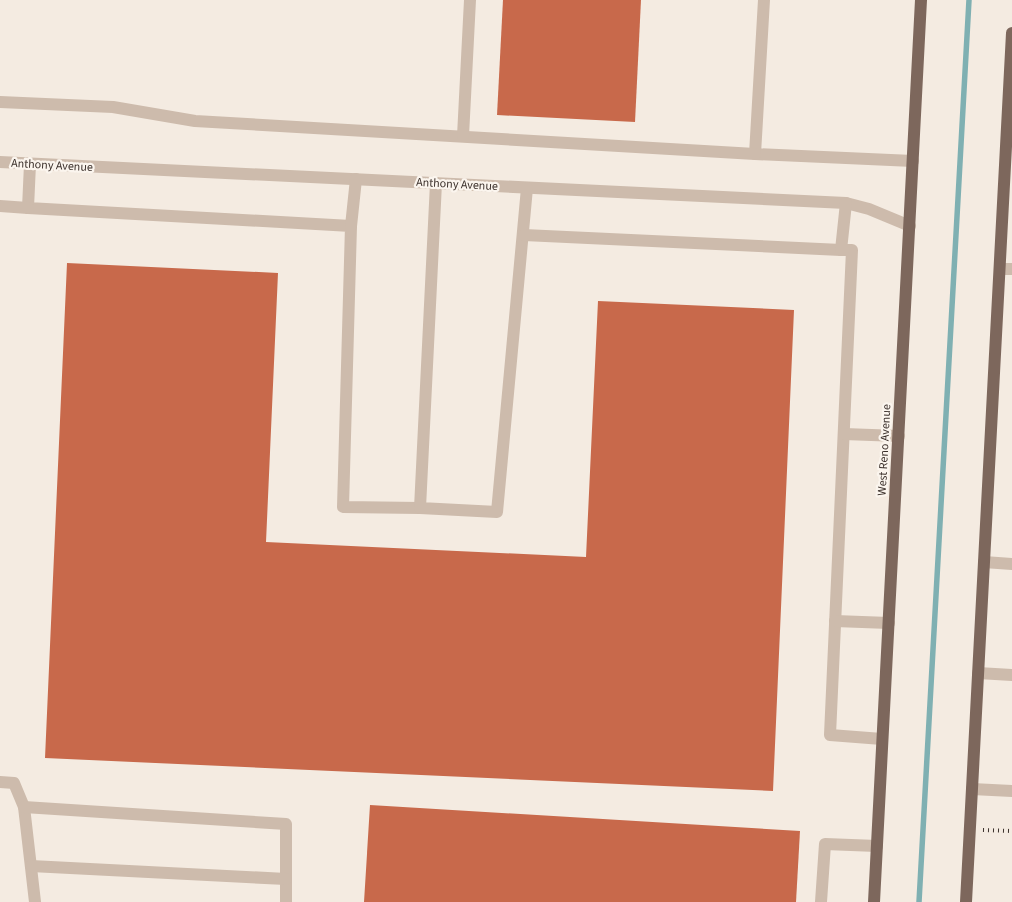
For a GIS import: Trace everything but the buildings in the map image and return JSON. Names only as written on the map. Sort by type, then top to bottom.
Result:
[{"type":"main road","name":"West Reno Avenue","points":[[874,902],[922,0]]},
{"type":"main road","points":[[966,902],[984,562],[1006,269],[1012,33]]},
{"type":"street","points":[[463,136],[470,0]]},
{"type":"street","points":[[755,154],[764,0]]},
{"type":"street","points":[[0,102],[113,107],[195,121],[755,154],[913,161]]},
{"type":"street","name":"Anthony Avenue","points":[[0,162],[846,203],[869,209],[910,226]]},
{"type":"street","points":[[28,208],[30,164]]},
{"type":"street","points":[[356,180],[351,226],[343,507],[497,512],[527,188]]},
{"type":"street","points":[[420,508],[436,183]]},
{"type":"street","points":[[841,250],[846,203]]},
{"type":"street","points":[[0,206],[351,226]]},
{"type":"street","points":[[524,235],[852,250],[830,735],[882,738]]},
{"type":"street","points":[[844,434],[899,436]]},
{"type":"street","points":[[984,562],[1012,564]]},
{"type":"street","points":[[835,620],[888,622]]},
{"type":"street","points":[[978,673],[1012,675]]},
{"type":"street","points":[[0,782],[14,783],[24,808],[35,902]]},
{"type":"street","points":[[972,789],[1012,791]]},
{"type":"street","points":[[24,808],[286,824],[286,902]]},
{"type":"street","points":[[821,902],[825,844],[877,846]]},
{"type":"street","points":[[31,866],[286,879]]},
{"type":"waterway","points":[[919,902],[969,0]]},
{"type":"railway","points":[[983,830],[1012,831]]}]
